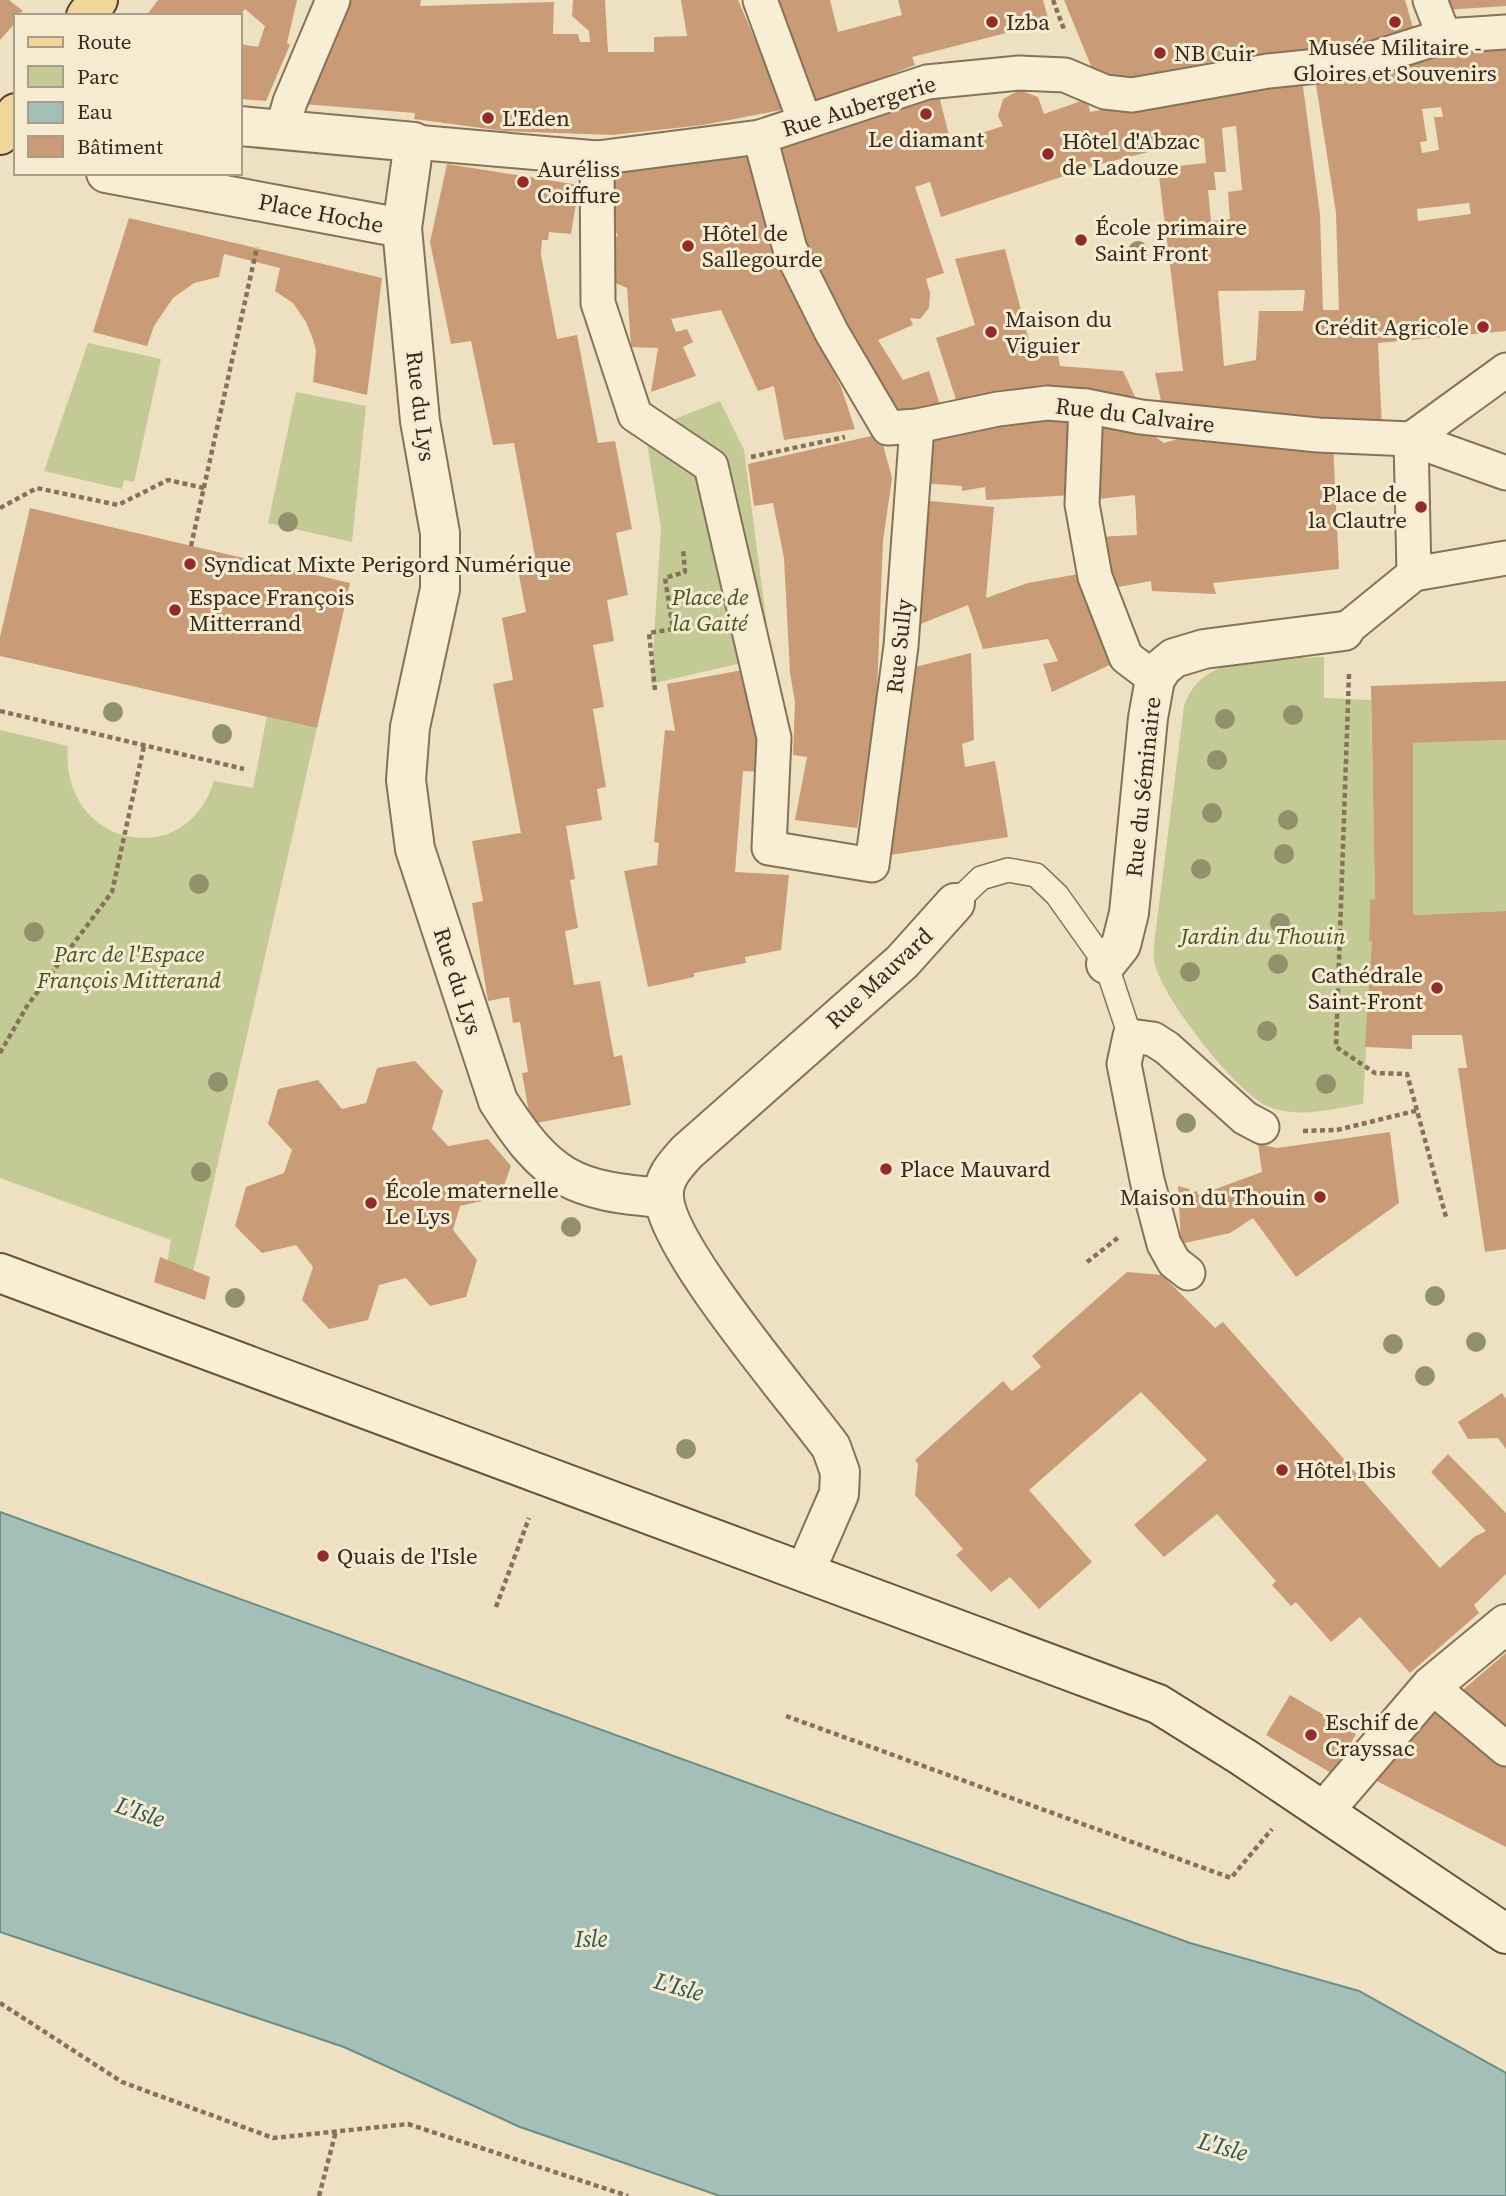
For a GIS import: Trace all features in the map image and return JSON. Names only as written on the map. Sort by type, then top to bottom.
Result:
[{"type":"main road","points":[[0,135],[14,115]]},
{"type":"street","points":[[282,129],[290,102],[333,0]]},
{"type":"street","points":[[760,0],[805,122]]},
{"type":"street","points":[[1430,0],[1444,36]]},
{"type":"street","name":"Rue Aubergerie","points":[[414,142],[597,158],[760,137],[927,82],[1019,73],[1065,75],[1105,93],[1132,95],[1268,71],[1365,61],[1444,36],[1506,32]]},
{"type":"street","points":[[242,126],[414,142]]},
{"type":"street","points":[[760,137],[790,249],[832,332],[903,427]]},
{"type":"street","name":"Place Hoche","points":[[117,175],[402,228],[414,142]]},
{"type":"street","name":"Rue Sully","points":[[597,158],[598,303],[635,415],[711,466],[774,738],[769,848],[872,865],[901,646],[903,427]]},
{"type":"street","name":"Rue du Lys","points":[[402,228],[420,421],[440,533],[440,590],[410,727],[406,780],[415,849],[498,1101],[518,1132],[545,1163],[576,1182],[609,1194],[664,1198]]},
{"type":"street","points":[[1414,574],[1397,439],[1506,370]]},
{"type":"street","name":"Rue du Calvaire","points":[[903,427],[1035,405],[1086,406],[1142,417],[1318,435],[1397,439],[1506,474]]},
{"type":"street","points":[[1086,406],[1082,504],[1095,577],[1126,657],[1156,679]]},
{"type":"street","points":[[1343,631],[1414,574],[1506,558]]},
{"type":"street","name":"Rue du Séminaire","points":[[1106,964],[1121,945],[1129,913],[1148,719],[1156,679],[1163,667],[1174,659],[1204,649],[1343,631]]},
{"type":"street","name":"Rue Mauvard","points":[[664,1198],[665,1182],[687,1152],[902,962],[956,903]]},
{"type":"street","points":[[1188,1273],[1174,1262],[1164,1244],[1154,1210],[1124,1064],[1130,1036],[1153,1039],[1167,1048],[1245,1118],[1262,1127]]},
{"type":"street","points":[[664,1198],[669,1219],[709,1285],[831,1447],[840,1472],[839,1494],[805,1572]]},
{"type":"street","points":[[0,1273],[1158,1704],[1324,1811],[1506,1934]]},
{"type":"street","points":[[1324,1811],[1431,1686],[1506,1624]]},
{"type":"street","points":[[1431,1686],[1506,1749]]},
{"type":"lane","name":"Rue Mauvard","points":[[956,903],[981,878],[1008,870],[1036,875],[1057,895],[1106,964],[1130,1036]]},
{"type":"path","points":[[191,546],[257,247]]},
{"type":"path","points":[[748,457],[843,437]]},
{"type":"path","points":[[0,508],[37,488],[118,505],[168,480],[204,488]]},
{"type":"path","points":[[655,690],[649,632],[673,629],[665,578],[685,572]]},
{"type":"path","points":[[1343,631],[1349,674],[1336,1047],[1375,1073],[1407,1074],[1447,1217]]},
{"type":"path","points":[[0,711],[244,769]]},
{"type":"path","points":[[0,1053],[27,1006],[112,892],[144,746]]},
{"type":"path","points":[[1262,1127],[1284,1132],[1337,1130],[1419,1110]]},
{"type":"path","points":[[496,1607],[533,1508]]},
{"type":"path","points":[[786,1716],[1231,1878],[1279,1820]]},
{"type":"path","points":[[0,2003],[122,2082],[273,2138],[408,2124],[628,2196]]},
{"type":"path","points":[[319,2196],[336,2131]]},
{"type":"green space","points":[[88,343],[161,359],[134,482],[124,480],[122,489],[44,471]]},
{"type":"green space","points":[[296,392],[366,406],[352,542],[268,523]]},
{"type":"green space","name":"Place de la Gaité","points":[[720,401],[744,450],[771,656],[651,684],[661,528],[645,431]]},
{"type":"green space","name":"Jardin du Thouin","points":[[1324,657],[1324,698],[1371,700],[1375,899],[1370,901],[1369,941],[1372,941],[1363,1104],[1315,1112],[1290,1112],[1267,1106],[1253,1097],[1219,1063],[1169,996],[1154,960],[1154,948],[1184,706],[1193,688],[1207,675],[1243,662]]},
{"type":"green space","name":"Parc de l'Espace François Mitterand","points":[[267,716],[317,728],[188,1294],[164,1285],[171,1240],[0,1178],[0,730],[68,746],[71,780],[83,807],[103,826],[127,836],[153,837],[178,829],[199,810],[214,781],[253,788]]},
{"type":"green space","points":[[1506,740],[1506,911],[1413,915],[1413,743]]},
{"type":"water","name":"Isle","points":[[0,1512],[1190,1943],[1359,1991],[1506,2073],[1506,2196],[720,2196],[520,2127],[344,2047],[0,1932]]},
{"type":"building","points":[[0,0],[9,0],[23,11],[14,14],[14,24],[0,40]]},
{"type":"building","points":[[158,0],[297,0],[287,43],[290,45],[266,101],[242,99],[242,44],[258,47],[265,26],[245,9],[241,14],[148,14]]},
{"type":"building","points":[[346,0],[421,0],[420,6],[554,2],[553,34],[578,34],[580,42],[590,42],[589,31],[572,16],[573,0],[605,0],[608,52],[654,52],[654,37],[687,36],[681,0],[738,0],[777,91],[781,110],[703,125],[612,135],[504,131],[414,119],[415,113],[303,104]]},
{"type":"building","points":[[778,0],[830,0],[838,32],[902,15],[898,0],[1043,0],[1049,22],[912,57],[915,65],[806,107],[786,30],[790,28]]},
{"type":"building","points":[[1064,0],[1405,0],[1416,38],[1238,57],[1098,83]]},
{"type":"building","points":[[1439,0],[1506,0],[1506,6],[1443,10]]},
{"type":"building","points":[[1506,45],[1506,331],[1378,343],[1382,428],[1163,410],[1155,373],[1183,371],[1158,168],[1206,163],[1204,138],[1097,165],[941,217],[930,182],[915,187],[944,273],[926,279],[930,293],[929,308],[920,319],[910,318],[913,325],[878,340],[903,380],[929,371],[942,411],[898,416],[807,261],[772,144],[815,129],[939,96],[951,143],[1003,126],[998,116],[1003,99],[1020,90],[1038,97],[1044,114],[1087,99],[1090,112],[1199,91],[1302,79],[1320,214],[1323,310],[1339,310],[1336,213],[1315,78],[1453,48]],"holes":[[[1441,107],[1443,117],[1434,117],[1439,150],[1422,153],[1420,142],[1427,141],[1422,109]],[[1236,126],[1242,190],[1228,192],[1230,219],[1211,221],[1208,190],[1216,190],[1214,172],[1226,172],[1222,128]],[[1469,203],[1471,214],[1418,221],[1417,209]],[[1305,290],[1303,311],[1259,311],[1256,360],[1224,366],[1218,291]]]},
{"type":"building","points":[[746,153],[773,250],[841,387],[855,429],[784,440],[774,386],[758,391],[721,310],[671,319],[676,332],[687,329],[693,342],[683,347],[696,376],[651,392],[658,348],[631,347],[627,288],[606,279],[604,242],[618,236],[605,208],[607,169]]},
{"type":"building","points":[[447,164],[579,185],[571,234],[549,232],[548,240],[542,240],[541,255],[557,339],[577,335],[598,443],[615,441],[632,529],[616,533],[628,595],[607,600],[614,641],[593,645],[604,707],[593,709],[606,787],[597,789],[602,820],[566,826],[575,879],[570,880],[578,928],[565,931],[574,985],[600,981],[614,1057],[622,1055],[631,1105],[531,1124],[522,1073],[528,1072],[520,1022],[513,1023],[509,997],[488,1001],[472,903],[483,901],[472,841],[521,833],[493,684],[513,680],[502,618],[526,612],[518,570],[537,567],[514,443],[493,445],[471,341],[451,344],[430,242]]},
{"type":"building","points":[[129,218],[382,278],[367,395],[313,382],[316,351],[313,339],[306,322],[293,303],[275,291],[280,268],[224,254],[219,277],[194,283],[173,298],[154,326],[147,346],[93,332]]},
{"type":"building","name":"Maison du Viguier","points":[[1005,249],[1033,356],[1057,350],[1060,366],[1123,371],[1139,405],[959,409],[936,338],[975,325],[955,259]]},
{"type":"building","points":[[1066,415],[1074,495],[986,500],[985,487],[962,491],[962,486],[922,483],[926,436]]},
{"type":"building","points":[[1093,427],[1147,431],[1164,443],[1191,435],[1333,443],[1339,569],[1213,583],[1216,594],[1152,591],[1151,581],[1107,589],[1095,537],[1137,535],[1135,495],[1090,500]]},
{"type":"building","points":[[880,434],[892,478],[883,541],[874,766],[868,765],[857,828],[795,820],[807,757],[793,755],[795,702],[790,673],[784,558],[773,503],[754,506],[748,464]]},
{"type":"building","points":[[920,500],[994,507],[986,598],[1028,583],[1084,573],[1116,662],[1052,692],[1043,664],[1058,661],[1048,639],[983,649],[968,605],[908,629]]},
{"type":"building","name":"Espace François Mitterrand","points":[[30,508],[350,583],[317,728],[0,656],[0,637]]},
{"type":"building","points":[[971,653],[974,740],[962,744],[965,767],[995,761],[1008,837],[884,856],[903,670]]},
{"type":"building","points":[[748,669],[764,772],[743,771],[735,872],[789,875],[781,950],[745,957],[746,963],[694,973],[694,977],[648,987],[624,871],[657,865],[659,843],[654,842],[665,730],[675,731],[667,684]]},
{"type":"building","name":"Cathédrale Saint-Front","points":[[1506,681],[1506,740],[1413,743],[1413,915],[1506,911],[1506,1249],[1485,1252],[1458,1068],[1467,1068],[1462,1035],[1412,1035],[1412,1049],[1365,1047],[1372,941],[1369,941],[1370,900],[1375,899],[1371,686]]},
{"type":"building","points":[[415,1061],[443,1091],[432,1129],[448,1146],[488,1139],[511,1166],[500,1197],[460,1206],[453,1230],[477,1260],[466,1297],[430,1306],[406,1278],[379,1285],[368,1320],[329,1329],[302,1300],[313,1267],[296,1245],[262,1253],[235,1226],[246,1187],[284,1173],[292,1150],[268,1124],[278,1089],[318,1080],[342,1109],[366,1103],[377,1068]]},
{"type":"building","points":[[1390,1132],[1399,1203],[1296,1277],[1253,1218],[1230,1233],[1181,1242],[1178,1186],[1189,1189],[1191,1193],[1196,1191],[1199,1195],[1262,1172],[1258,1144],[1277,1148]]},
{"type":"building","points":[[160,1257],[210,1277],[205,1300],[154,1282]]},
{"type":"building","points":[[1127,1272],[1162,1275],[1215,1328],[1223,1322],[1440,1568],[1474,1537],[1486,1531],[1431,1472],[1448,1454],[1506,1513],[1506,1574],[1474,1605],[1479,1613],[1410,1673],[1360,1617],[1331,1642],[1296,1602],[1291,1606],[1272,1585],[1276,1581],[1217,1514],[1164,1557],[1134,1525],[1207,1460],[1141,1392],[1029,1490],[1092,1562],[1039,1609],[1010,1577],[991,1592],[956,1555],[963,1549],[915,1495],[918,1464],[915,1460],[1003,1381],[1012,1391],[1041,1367],[1032,1356]]},
{"type":"building","points":[[1502,1393],[1506,1399],[1506,1449],[1498,1438],[1468,1439],[1458,1422]]},
{"type":"building","points":[[1506,1653],[1506,1734],[1458,1694]]},
{"type":"building","name":"Eschif de Crayssac","points":[[1290,1695],[1356,1734],[1333,1774],[1266,1735]]},
{"type":"building","points":[[1438,1712],[1506,1762],[1506,1847],[1371,1778],[1418,1726]]},
{"type":"place","name":"Izba","points":[[992,22]]},
{"type":"place","name":"Musée Militaire - Gloires et Souvenirs","points":[[1395,22]]},
{"type":"place","name":"NB Cuir","points":[[1160,53]]},
{"type":"place","name":"Le diamant","points":[[926,114]]},
{"type":"place","name":"L'Eden","points":[[488,118]]},
{"type":"place","name":"Hôtel d'Abzac de Ladouze","points":[[1048,154]]},
{"type":"place","name":"Auréliss Coiffure","points":[[523,182]]},
{"type":"place","name":"École primaire Saint Front","points":[[1081,240]]},
{"type":"place","name":"Hôtel de Sallegourde","points":[[688,246]]},
{"type":"place","name":"Crédit Agricole","points":[[1483,327]]},
{"type":"place","name":"Maison du Viguier","points":[[991,332]]},
{"type":"place","name":"Place de la Clautre","points":[[1421,507]]},
{"type":"place","name":"Syndicat Mixte Perigord Numérique","points":[[190,564]]},
{"type":"place","name":"Espace François Mitterrand","points":[[175,610]]},
{"type":"place","name":"Cathédrale Saint-Front","points":[[1437,988]]},
{"type":"place","name":"Place Mauvard","points":[[886,1169]]},
{"type":"place","name":"Maison du Thouin","points":[[1320,1197]]},
{"type":"place","name":"École maternelle Le Lys","points":[[371,1203]]},
{"type":"place","name":"Hôtel Ibis","points":[[1282,1470]]},
{"type":"place","name":"Quais de l'Isle","points":[[323,1556]]},
{"type":"place","name":"Eschif de Crayssac","points":[[1311,1735]]},
{"type":"water label","name":"L'Isle","points":[[140,1812]]},
{"type":"water label","name":"L'Isle","points":[[679,1987]]},
{"type":"water label","name":"L'Isle","points":[[1223,2147]]}]
